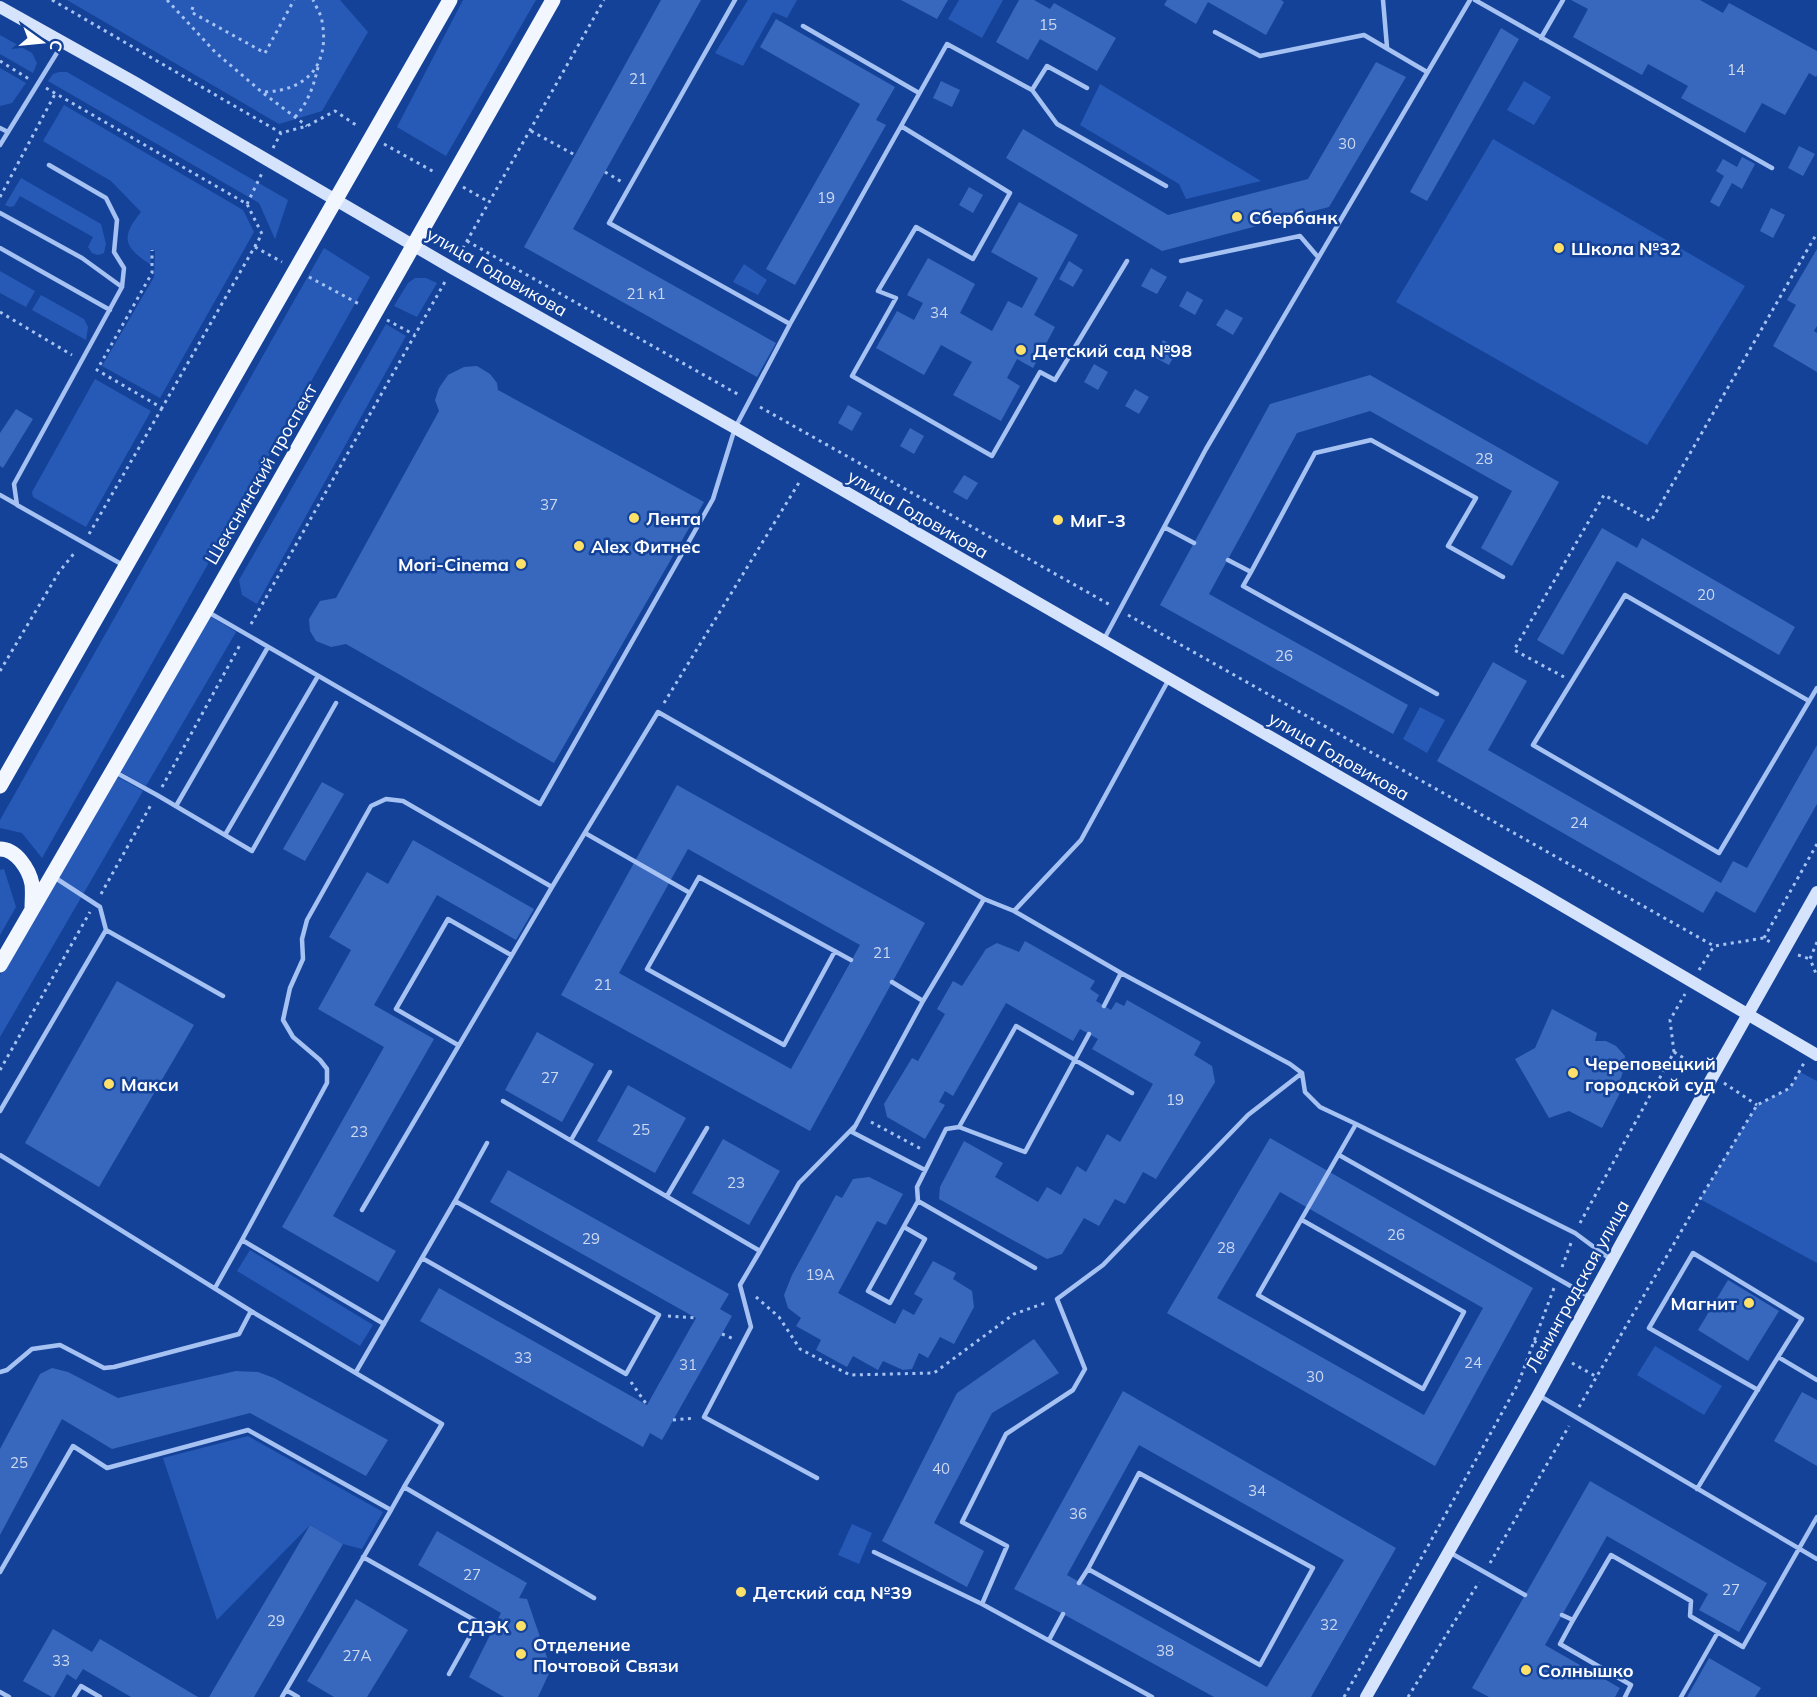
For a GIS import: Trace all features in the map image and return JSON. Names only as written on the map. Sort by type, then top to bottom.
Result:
[{"type":"main road","points":[[0,786],[450,0]]},
{"type":"main road","name":"Шекснинский проспект","points":[[0,965],[206,610],[553,0]]},
{"type":"main road","points":[[0,849],[6,849],[21,860],[32,882],[32,909]]},
{"type":"street","name":"улица Годовикова","points":[[0,7],[134,82],[452,268],[735,428],[1534,889],[1813,1053]]},
{"type":"street","name":"Ленинградская улица","points":[[1366,1697],[1538,1395],[1748,1015],[1813,910],[1817,892]]},
{"type":"lane","points":[[735,0],[609,223],[790,324]]},
{"type":"lane","points":[[1383,0],[1387,47]]},
{"type":"lane","points":[[1102,641],[1206,449],[1470,0]]},
{"type":"lane","points":[[1475,0],[1772,168]]},
{"type":"lane","points":[[1541,38],[1563,0]]},
{"type":"lane","points":[[803,26],[920,93]]},
{"type":"lane","points":[[1215,33],[1260,56],[1364,35],[1427,72]]},
{"type":"lane","points":[[0,145],[63,43]]},
{"type":"lane","points":[[206,610],[245,635],[540,804],[713,499],[735,428],[790,324],[947,44],[1032,90],[1058,124],[1166,186]]},
{"type":"lane","points":[[1032,90],[1047,66],[1087,88]]},
{"type":"lane","points":[[901,126],[1010,193],[973,259],[916,227],[878,291],[896,298],[852,376],[992,456],[1040,372],[1055,380],[1126,261]]},
{"type":"lane","points":[[0,128],[8,132]]},
{"type":"lane","points":[[16,505],[14,484],[123,287],[124,268],[114,252],[117,220],[106,198],[49,165]]},
{"type":"lane","points":[[0,213],[82,258],[123,287]]},
{"type":"lane","points":[[1181,261],[1300,237],[1318,257]]},
{"type":"lane","points":[[0,248],[110,310]]},
{"type":"lane","points":[[1437,694],[1244,586],[1315,453],[1371,440],[1476,498],[1448,546],[1503,577]]},
{"type":"lane","points":[[0,495],[125,567]]},
{"type":"lane","points":[[1164,526],[1194,543]]},
{"type":"lane","points":[[1228,560],[1251,572]]},
{"type":"lane","points":[[1809,700],[1624,595],[1533,745],[1719,853],[1817,688]]},
{"type":"lane","points":[[176,806],[268,647]]},
{"type":"lane","points":[[225,835],[318,676]]},
{"type":"lane","points":[[1014,911],[1081,840],[1169,679]]},
{"type":"lane","points":[[112,771],[252,851],[336,703]]},
{"type":"lane","points":[[362,1210],[511,955],[658,712],[984,898],[1014,911],[1120,973],[1290,1064],[1302,1073],[1305,1092],[1320,1107],[1575,1233],[1611,1260]]},
{"type":"lane","points":[[215,1288],[327,1083],[327,1069],[293,1037],[283,1020],[290,988],[303,959],[302,939],[307,920],[370,806],[386,799],[403,801],[552,887]]},
{"type":"lane","points":[[585,834],[690,893]]},
{"type":"lane","points":[[0,1111],[106,930],[100,907],[51,876]]},
{"type":"lane","points":[[835,951],[784,1045],[647,969],[699,877],[835,951],[851,960]]},
{"type":"lane","points":[[925,1170],[852,1132],[923,1001],[984,898]]},
{"type":"lane","points":[[458,1045],[396,1008],[448,919],[511,955]]},
{"type":"lane","points":[[106,930],[223,996]]},
{"type":"lane","points":[[1104,1006],[1120,973]]},
{"type":"lane","points":[[892,982],[923,1001]]},
{"type":"lane","points":[[959,1127],[1016,1026],[1132,1093]]},
{"type":"lane","points":[[904,1227],[925,1239],[890,1303],[868,1291],[918,1201],[917,1187],[946,1129],[959,1127],[1025,1152],[1089,1034]]},
{"type":"lane","points":[[571,1140],[610,1072]]},
{"type":"lane","points":[[982,1604],[1007,1546],[962,1522],[1006,1434],[1073,1390],[1085,1369],[1057,1299],[1103,1264],[1248,1115],[1302,1073]]},
{"type":"lane","points":[[503,1101],[759,1251]]},
{"type":"lane","points":[[1302,1220],[1464,1312],[1423,1389],[1258,1295],[1356,1124]]},
{"type":"lane","points":[[817,1478],[704,1418],[751,1327],[740,1285],[799,1183],[856,1125]]},
{"type":"lane","points":[[667,1196],[707,1128]]},
{"type":"lane","points":[[356,1372],[487,1143]]},
{"type":"lane","points":[[0,1155],[251,1311],[442,1424],[282,1697]]},
{"type":"lane","points":[[1339,1155],[1591,1298]]},
{"type":"lane","points":[[422,1258],[626,1374],[659,1315],[455,1201]]},
{"type":"lane","points":[[918,1201],[1035,1268]]},
{"type":"lane","points":[[242,1240],[384,1324]]},
{"type":"lane","points":[[1697,1489],[1802,1319],[1693,1253],[1649,1328],[1758,1390]]},
{"type":"lane","points":[[0,1372],[7,1370],[32,1350],[60,1345],[104,1368],[114,1367],[238,1334],[251,1311]]},
{"type":"lane","points":[[1778,1357],[1817,1380]]},
{"type":"lane","points":[[1538,1395],[1817,1559]]},
{"type":"lane","points":[[0,1572],[73,1446],[107,1468],[248,1430],[391,1510]]},
{"type":"lane","points":[[1079,1583],[1139,1473],[1313,1568],[1260,1665],[1088,1569]]},
{"type":"lane","points":[[404,1487],[594,1598]]},
{"type":"lane","points":[[1625,1697],[1631,1685],[1560,1644],[1611,1555],[1691,1601],[1690,1616],[1743,1647],[1817,1517]]},
{"type":"lane","points":[[874,1552],[982,1604],[1152,1697]]},
{"type":"lane","points":[[1448,1552],[1525,1595]]},
{"type":"lane","points":[[363,1557],[478,1622],[449,1674]]},
{"type":"lane","points":[[1049,1640],[1063,1614]]},
{"type":"lane","points":[[1562,1616],[1573,1620]]},
{"type":"lane","points":[[1681,1697],[1718,1632]]},
{"type":"lane","points":[[74,1697],[81,1686],[100,1697]]},
{"type":"lane","points":[[286,1690],[298,1697]]},
{"type":"lane","points":[[0,1692],[9,1697]]},
{"type":"path","points":[[52,0],[281,133],[307,126],[335,111],[372,136],[489,202]]},
{"type":"path","points":[[191,12],[265,53],[294,0]]},
{"type":"path","points":[[295,117],[303,108],[315,83],[325,45],[322,19],[313,0]]},
{"type":"path","points":[[0,1070],[604,0]]},
{"type":"path","points":[[168,1],[215,52],[263,93],[307,126]]},
{"type":"path","points":[[182,17],[191,12],[193,7]]},
{"type":"path","points":[[0,62],[248,204],[262,234],[90,532],[59,572],[0,671]]},
{"type":"path","points":[[263,93],[281,92],[303,82],[318,65]]},
{"type":"path","points":[[0,196],[55,94]]},
{"type":"path","points":[[531,131],[574,155]]},
{"type":"path","points":[[605,172],[630,186]]},
{"type":"path","points":[[1573,682],[1514,650],[1604,495],[1651,520],[1817,232]]},
{"type":"path","points":[[255,247],[415,335]]},
{"type":"path","points":[[97,370],[152,273],[152,249]]},
{"type":"path","points":[[0,312],[162,408]]},
{"type":"path","points":[[658,712],[806,470]]},
{"type":"path","points":[[1764,938],[1817,844]]},
{"type":"path","points":[[1817,942],[1810,959],[1817,976]]},
{"type":"path","points":[[1344,1697],[1518,1384],[1575,1233],[1674,1053],[1670,1020],[1714,946]]},
{"type":"path","points":[[1408,1697],[1484,1573],[1757,1105],[1790,1088],[1813,1053]]},
{"type":"path","points":[[868,1121],[932,1156]]},
{"type":"path","points":[[740,1285],[779,1317],[800,1349],[850,1375],[934,1373],[1014,1314],[1057,1299]]},
{"type":"path","points":[[659,1315],[696,1318]]},
{"type":"path","points":[[626,1374],[647,1405]]},
{"type":"path","points":[[673,1420],[704,1418]]},
{"type":"shaded area","points":[[67,0],[340,0],[368,32],[322,111],[279,124]]},
{"type":"shaded area","points":[[463,0],[536,0],[446,156],[397,127]]},
{"type":"shaded area","points":[[748,0],[797,0],[787,18],[773,12],[743,66],[715,53]]},
{"type":"shaded area","points":[[959,0],[1003,0],[982,38],[948,19]]},
{"type":"shaded area","points":[[0,35],[32,53],[37,63],[33,73],[0,54]]},
{"type":"shaded area","points":[[0,68],[26,83],[12,103],[0,106]]},
{"type":"shaded area","points":[[67,72],[288,200],[275,239],[259,203],[48,81],[53,74]]},
{"type":"shaded area","points":[[1524,81],[1551,97],[1534,125],[1507,110]]},
{"type":"shaded area","points":[[1100,84],[1261,181],[1186,199],[1179,184],[1080,125]]},
{"type":"shaded area","points":[[64,105],[243,210],[254,232],[160,398],[102,366],[154,277],[155,251],[150,249],[151,265],[130,247],[128,235],[141,212],[111,181],[43,141]]},
{"type":"shaded area","points":[[1493,139],[1745,286],[1647,445],[1396,302]]},
{"type":"shaded area","points":[[21,178],[101,224],[106,244],[104,253],[98,255],[92,253],[88,247],[93,237],[20,196],[14,206],[5,205]]},
{"type":"shaded area","points":[[324,248],[370,277],[42,858],[22,833],[0,828],[0,820]]},
{"type":"shaded area","points":[[744,264],[767,280],[758,295],[733,282]]},
{"type":"shaded area","points":[[0,271],[35,291],[26,307],[0,293]]},
{"type":"shaded area","points":[[415,278],[426,278],[437,283],[417,317],[394,306],[408,283]]},
{"type":"shaded area","points":[[41,295],[84,319],[88,327],[86,340],[32,310]]},
{"type":"shaded area","points":[[386,324],[406,336],[257,604],[242,595],[239,580]]},
{"type":"shaded area","points":[[95,379],[151,411],[86,527],[33,497],[32,492]]},
{"type":"shaded area","points":[[210,616],[236,632],[146,786],[119,771]]},
{"type":"shaded area","points":[[1420,707],[1445,720],[1427,753],[1403,739]]},
{"type":"shaded area","points":[[116,776],[143,791],[0,1037],[0,975]]},
{"type":"shaded area","points":[[4,869],[16,907],[0,935],[0,870]]},
{"type":"shaded area","points":[[1800,1072],[1817,1081],[1817,1263],[1700,1199],[1757,1105],[1790,1088]]},
{"type":"shaded area","points":[[250,1250],[373,1325],[360,1346],[237,1271]]},
{"type":"shaded area","points":[[1655,1346],[1722,1386],[1704,1415],[1637,1375]]},
{"type":"shaded area","points":[[248,1436],[383,1512],[362,1549],[343,1544],[310,1525],[217,1620],[163,1458]]},
{"type":"shaded area","points":[[852,1524],[872,1533],[859,1564],[838,1555]]},
{"type":"building","points":[[661,0],[701,0],[573,229],[776,343],[757,377],[524,247]]},
{"type":"building","points":[[901,0],[948,0],[937,19]]},
{"type":"building","points":[[1019,0],[1034,0],[1050,9],[1054,3],[1116,38],[1097,71],[1040,39],[1028,60],[996,42]]},
{"type":"building","points":[[1167,0],[1281,0],[1284,2],[1266,35],[1208,2],[1196,24],[1164,5]]},
{"type":"building","points":[[1571,0],[1700,0],[1723,13],[1729,3],[1817,51],[1817,75],[1816,77],[1809,73],[1785,115],[1762,103],[1745,133],[1681,98],[1688,86],[1648,64],[1642,75],[1573,37],[1588,9]]},
{"type":"building","points":[[776,19],[895,87],[876,120],[886,125],[795,285],[766,269],[860,104],[760,47]]},
{"type":"building","points":[[1501,28],[1519,39],[1427,201],[1410,192]]},
{"type":"building","points":[[1376,62],[1406,77],[1329,207],[1162,251],[1006,158],[1023,129],[1168,215],[1308,179]]},
{"type":"building","points":[[941,81],[960,90],[952,107],[933,98]]},
{"type":"building","points":[[1799,146],[1815,154],[1803,176],[1788,168]]},
{"type":"building","points":[[1742,157],[1755,164],[1742,189],[1732,183],[1719,207],[1710,202],[1724,176],[1716,171],[1723,159],[1737,167]]},
{"type":"building","points":[[969,187],[983,195],[973,213],[959,205]]},
{"type":"building","points":[[1019,202],[1078,235],[1034,315],[1055,327],[1033,368],[1017,359],[1007,378],[1020,386],[1001,421],[953,395],[972,362],[941,345],[924,375],[876,348],[897,311],[914,320],[923,303],[907,295],[928,258],[975,284],[960,313],[992,331],[1008,301],[1022,308],[1038,278],[991,252]]},
{"type":"building","points":[[1771,208],[1785,215],[1773,238],[1760,231]]},
{"type":"building","points":[[1817,249],[1817,326],[1814,331],[1817,333],[1817,372],[1773,346],[1796,305],[1787,300]]},
{"type":"building","points":[[1069,261],[1083,270],[1073,287],[1059,279]]},
{"type":"building","points":[[1151,268],[1167,277],[1157,294],[1141,286]]},
{"type":"building","points":[[1187,291],[1203,300],[1195,315],[1179,306]]},
{"type":"building","points":[[1226,309],[1243,318],[1233,335],[1216,325]]},
{"type":"building","points":[[1163,340],[1178,349],[1169,365],[1154,357]]},
{"type":"building","points":[[1094,364],[1108,372],[1098,390],[1084,382]]},
{"type":"building","points":[[477,366],[490,374],[497,383],[498,390],[704,502],[554,763],[346,644],[331,647],[316,641],[310,631],[309,619],[320,601],[336,598],[439,411],[435,400],[439,388],[448,375],[464,367]]},
{"type":"building","points":[[1370,375],[1559,482],[1512,566],[1481,548],[1512,491],[1370,411],[1297,433],[1209,594],[1408,705],[1393,734],[1160,605],[1270,404]]},
{"type":"building","points":[[1135,389],[1149,397],[1139,414],[1125,406]]},
{"type":"building","points":[[848,405],[862,413],[852,431],[838,423]]},
{"type":"building","points":[[16,409],[33,419],[3,468],[0,466],[0,433]]},
{"type":"building","points":[[910,428],[924,436],[914,454],[900,446]]},
{"type":"building","points":[[964,475],[978,483],[967,500],[953,492]]},
{"type":"building","points":[[1602,528],[1637,548],[1642,538],[1795,627],[1779,655],[1617,561],[1563,655],[1537,640]]},
{"type":"building","points":[[1493,662],[1527,681],[1488,750],[1721,883],[1733,861],[1747,868],[1817,745],[1817,804],[1755,913],[1716,891],[1703,913],[1437,761]]},
{"type":"building","points":[[322,782],[344,794],[305,861],[283,849]]},
{"type":"building","points":[[677,785],[925,923],[810,1131],[561,995]],"holes":[[[688,849],[860,945],[791,1069],[619,973]]]},
{"type":"building","points":[[413,840],[534,909],[516,940],[437,895],[374,1005],[434,1039],[333,1216],[396,1251],[378,1282],[282,1227],[384,1047],[318,1009],[351,950],[329,937],[367,872],[388,884]]},
{"type":"building","points":[[1025,941],[1095,981],[1090,989],[1099,995],[1096,1001],[1111,1010],[1116,1002],[1124,1006],[1127,1000],[1201,1042],[1194,1055],[1212,1066],[1215,1082],[1156,1179],[1143,1172],[1125,1204],[1115,1199],[1099,1226],[1084,1218],[1062,1254],[1047,1259],[939,1199],[940,1187],[964,1141],[1003,1163],[995,1177],[1038,1202],[1047,1187],[1061,1195],[1077,1166],[1086,1172],[1107,1134],[1120,1142],[1153,1084],[1092,1049],[1098,1039],[1080,1029],[1073,1041],[1006,1003],[953,1096],[945,1091],[939,1102],[945,1105],[925,1139],[887,1117],[884,1104],[912,1058],[918,1061],[945,1014],[937,1009],[953,981],[962,986],[986,949],[997,943],[1019,952]]},
{"type":"building","points":[[117,981],[194,1025],[99,1187],[25,1143]]},
{"type":"building","name":"Череповецкий городской суд","points":[[1552,1009],[1597,1033],[1595,1041],[1606,1041],[1616,1046],[1625,1056],[1621,1078],[1616,1085],[1622,1089],[1602,1128],[1569,1111],[1549,1118],[1515,1059],[1535,1048]]},
{"type":"building","points":[[537,1032],[594,1064],[562,1122],[505,1090]]},
{"type":"building","points":[[628,1085],[686,1118],[655,1173],[597,1141]]},
{"type":"building","points":[[1270,1138],[1533,1288],[1435,1466],[1167,1313]],"holes":[[[1280,1192],[1483,1308],[1424,1415],[1217,1298]]]},
{"type":"building","points":[[723,1139],[780,1171],[749,1225],[692,1193]]},
{"type":"building","points":[[508,1170],[729,1294],[720,1309],[732,1316],[662,1440],[650,1433],[643,1447],[420,1321],[439,1288],[647,1405],[696,1318],[490,1202]]},
{"type":"building","points":[[869,1177],[903,1194],[886,1225],[877,1221],[838,1293],[895,1324],[903,1309],[914,1315],[923,1299],[914,1294],[933,1261],[956,1273],[953,1279],[972,1291],[974,1307],[954,1344],[940,1337],[928,1358],[919,1353],[912,1369],[903,1370],[883,1361],[878,1370],[853,1356],[847,1367],[816,1350],[821,1340],[796,1326],[801,1318],[788,1308],[784,1295],[792,1275],[836,1195],[842,1198],[853,1179]]},
{"type":"building","points":[[1728,1280],[1779,1311],[1748,1361],[1698,1330]]},
{"type":"building","points":[[1034,1339],[1059,1373],[992,1413],[934,1523],[984,1551],[967,1587],[882,1541],[957,1393]]},
{"type":"building","points":[[52,1368],[68,1372],[118,1398],[236,1371],[258,1372],[274,1378],[388,1440],[366,1476],[250,1413],[112,1449],[62,1419],[0,1535],[0,1449],[40,1374]]},
{"type":"building","points":[[1123,1391],[1396,1548],[1311,1697],[1214,1697],[1014,1589]],"holes":[[[1139,1445],[1344,1560],[1267,1687],[1067,1575]]]},
{"type":"building","points":[[1802,1392],[1817,1400],[1817,1466],[1774,1441]]},
{"type":"building","points":[[1590,1481],[1767,1583],[1739,1632],[1699,1610],[1708,1594],[1607,1536],[1545,1645],[1620,1688],[1615,1697],[1489,1697],[1472,1688]]},
{"type":"building","points":[[310,1525],[343,1544],[254,1697],[209,1697]]},
{"type":"building","points":[[437,1531],[527,1583],[519,1598],[527,1599],[551,1669],[538,1697],[504,1697],[469,1677],[501,1613],[418,1565]]},
{"type":"building","points":[[356,1599],[408,1630],[367,1697],[334,1697],[307,1681]]},
{"type":"building","points":[[53,1629],[92,1652],[100,1639],[198,1697],[131,1697],[83,1669],[76,1680],[67,1674],[52,1697],[23,1681]]},
{"type":"building","points":[[1709,1658],[1761,1688],[1755,1697],[1687,1697]]},
{"type":"place","name":"Сбербанк","points":[[1237,217]]},
{"type":"place","name":"Школа №32","points":[[1559,248]]},
{"type":"place","name":"Детский сад №98","points":[[1021,350]]},
{"type":"place","name":"Лента","points":[[634,518]]},
{"type":"place","name":"МиГ-3","points":[[1058,520]]},
{"type":"place","name":"Alex Фитнес","points":[[579,546]]},
{"type":"place","name":"Mori-Cinema","points":[[521,564]]},
{"type":"place","name":"Череповецкий городской суд","points":[[1573,1073]]},
{"type":"place","name":"Макси","points":[[109,1084]]},
{"type":"place","name":"Магнит","points":[[1749,1303]]},
{"type":"place","name":"Детский сад №39","points":[[741,1592]]},
{"type":"place","name":"СДЭК","points":[[521,1626]]},
{"type":"place","name":"Отделение Почтовой Связи","points":[[521,1654]]},
{"type":"place","name":"Солнышко","points":[[1526,1670]]}]
